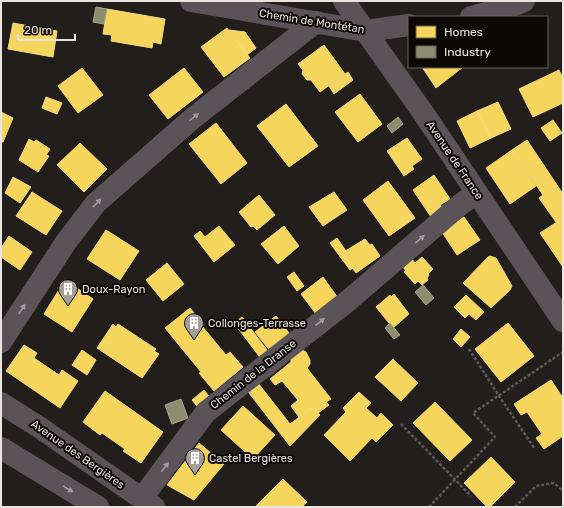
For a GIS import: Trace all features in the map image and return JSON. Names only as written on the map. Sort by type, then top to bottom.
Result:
[{"type":"street","name":"Chemin de Montétan","points":[[191,1],[366,31],[408,26]]},
{"type":"street","name":"Avenue de France","points":[[344,1],[477,193],[563,321]]},
{"type":"street","points":[[474,16],[515,5],[524,1]]},
{"type":"street","points":[[1,342],[66,242],[96,203],[192,118],[316,22]]},
{"type":"street","name":"Chemin de la Dranse","points":[[148,502],[206,412],[349,300],[461,204],[477,193]]},
{"type":"street","name":"Avenue des Bergières","points":[[1,404],[39,427],[148,502]]},
{"type":"street","points":[[1,448],[98,507]]},
{"type":"path","points":[[469,349],[499,396],[536,449]]},
{"type":"path","points":[[429,507],[495,437],[473,413],[563,352]]},
{"type":"path","points":[[401,424],[472,496]]},
{"type":"path","points":[[516,507],[536,486],[554,484],[563,491]]},
{"type":"building: Homes","points":[[107,9],[165,19],[161,44],[153,42],[152,48],[111,41],[112,35],[103,34]]},
{"type":"building: Homes","points":[[13,23],[57,31],[53,57],[8,49]]},
{"type":"building: Homes","points":[[227,28],[250,58],[224,77],[201,47]]},
{"type":"building: Homes","points":[[229,30],[245,32],[256,48],[247,55]]},
{"type":"building: Homes","points":[[324,45],[345,74],[320,92],[311,80],[307,80],[302,74],[303,70],[298,64]]},
{"type":"building: Homes","points":[[82,68],[103,95],[78,113],[58,86]]},
{"type":"building: Homes","points":[[184,68],[203,92],[168,119],[149,95]]},
{"type":"building: Homes","points":[[423,68],[462,68],[436,88]]},
{"type":"building: Homes","points":[[559,70],[563,78],[563,103],[533,117],[519,89]]},
{"type":"building: Homes","points":[[348,72],[353,80],[334,94],[329,86]]},
{"type":"building: Homes","points":[[360,94],[382,124],[358,142],[335,112]]},
{"type":"building: Homes","points":[[46,97],[62,103],[57,114],[42,108]]},
{"type":"building: Homes","points":[[498,102],[511,129],[491,138],[477,111]]},
{"type":"building: Homes","points":[[286,104],[318,146],[289,167],[257,126]]},
{"type":"building: Homes","points":[[477,111],[491,138],[470,148],[457,121]]},
{"type":"building: Homes","points":[[1,112],[13,118],[3,142],[1,142]]},
{"type":"building: Homes","points":[[553,120],[562,133],[550,141],[541,128]]},
{"type":"building: Homes","points":[[216,123],[247,163],[221,184],[189,144]]},
{"type":"building: Homes","points":[[407,138],[422,159],[412,166],[414,169],[404,176],[387,151]]},
{"type":"building: Homes","points":[[29,139],[34,142],[36,140],[50,149],[46,155],[49,156],[38,172],[19,160]]},
{"type":"building: Homes","points":[[527,140],[563,194],[563,218],[556,222],[539,198],[543,195],[512,150]]},
{"type":"building: Homes","points":[[80,143],[107,169],[84,192],[57,165]]},
{"type":"building: Homes","points":[[512,150],[536,186],[510,204],[486,168]]},
{"type":"building: Homes","points":[[434,175],[450,199],[440,205],[443,209],[431,217],[413,190]]},
{"type":"building: Homes","points":[[13,177],[31,187],[20,203],[5,193]]},
{"type":"building: Homes","points":[[388,181],[415,218],[389,236],[363,200]]},
{"type":"building: Homes","points":[[32,192],[62,211],[46,235],[16,216]]},
{"type":"building: Homes","points":[[334,192],[347,210],[323,226],[309,207]]},
{"type":"building: Homes","points":[[259,195],[275,215],[257,230],[253,226],[251,227],[239,212]]},
{"type":"building: Homes","points":[[464,217],[480,240],[457,255],[442,232]]},
{"type":"building: Homes","points":[[563,218],[563,267],[540,233]]},
{"type":"building: Homes","points":[[219,226],[235,245],[214,262],[194,236],[200,231],[205,237]]},
{"type":"building: Homes","points":[[284,226],[299,246],[278,264],[261,244]]},
{"type":"building: Homes","points":[[106,230],[139,251],[120,280],[87,259]]},
{"type":"building: Homes","points":[[9,236],[32,252],[20,270],[1,257],[1,248]]},
{"type":"building: Homes","points":[[337,238],[346,251],[342,253],[353,268],[350,270],[330,243]]},
{"type":"building: Homes","points":[[365,239],[370,245],[372,244],[380,256],[356,273],[342,253]]},
{"type":"building: Homes","points":[[490,256],[496,258],[512,286],[510,290],[491,308],[463,283]]},
{"type":"building: Homes","points":[[422,257],[433,269],[428,274],[428,280],[422,285],[418,281],[415,284],[404,272],[406,271],[403,267],[412,259],[415,263]]},
{"type":"building: Homes","points":[[167,263],[184,284],[163,301],[146,280]]},
{"type":"building: Homes","points":[[294,272],[304,286],[297,291],[287,277]]},
{"type":"building: Homes","points":[[323,277],[338,298],[316,314],[301,294]]},
{"type":"building: Homes","name":"Doux-Rayon","points":[[65,280],[93,299],[72,332],[44,314]]},
{"type":"building: Homes","points":[[394,294],[409,314],[393,328],[376,307],[390,295],[391,297]]},
{"type":"building: Homes","points":[[466,295],[484,312],[476,320],[469,314],[465,318],[454,307]]},
{"type":"building: Homes","name":"Collonges-Terrasse","points":[[190,308],[204,325],[202,326],[226,355],[230,352],[243,367],[214,391],[199,373],[201,372],[165,328]]},
{"type":"building: Homes","points":[[276,316],[292,337],[271,352],[255,332]]},
{"type":"building: Homes","points":[[242,317],[270,354],[262,360],[234,323]]},
{"type":"building: Homes","points":[[508,323],[534,356],[501,382],[475,349]]},
{"type":"building: Homes","points":[[113,324],[116,327],[118,324],[156,349],[154,351],[159,354],[142,378],[97,348]]},
{"type":"building: Homes","points":[[461,329],[470,337],[461,347],[453,339]]},
{"type":"building: Homes","points":[[24,345],[37,353],[34,358],[59,375],[62,370],[78,381],[60,408],[6,371]]},
{"type":"building: Homes","points":[[82,350],[96,360],[87,375],[72,365]]},
{"type":"building: Homes","points":[[302,350],[306,352],[310,360],[310,364],[307,368],[331,399],[326,402],[329,405],[318,413],[313,407],[299,417],[291,406],[298,400],[282,381],[275,385],[270,379],[291,362],[291,358]]},
{"type":"building: Homes","points":[[393,359],[418,383],[401,401],[375,377]]},
{"type":"building: Homes","points":[[551,380],[563,398],[563,436],[544,449],[536,438],[542,434],[527,412],[521,415],[514,404]]},
{"type":"building: Homes","points":[[258,383],[290,424],[313,407],[320,415],[290,446],[246,389]]},
{"type":"building: Homes","points":[[204,390],[212,400],[200,410],[192,400]]},
{"type":"building: Homes","points":[[105,391],[163,432],[141,463],[123,451],[125,449],[102,433],[100,435],[83,422]]},
{"type":"building: Homes","points":[[359,392],[371,403],[366,408],[377,418],[381,413],[393,425],[376,442],[372,438],[350,461],[324,435],[346,412],[343,408]]},
{"type":"building: Homes","points":[[435,402],[472,440],[450,461],[413,423]]},
{"type":"building: Homes","points":[[243,406],[275,435],[253,459],[221,430]]},
{"type":"building: Homes","name":"Castel Bergières","points":[[199,443],[224,464],[194,500],[167,485]]},
{"type":"building: Homes","points":[[491,457],[515,482],[490,507],[487,507],[464,483]]},
{"type":"building: Homes","points":[[283,479],[307,502],[302,507],[255,507]]},
{"type":"building: Industry","points":[[96,7],[107,9],[104,24],[93,22]]},
{"type":"building: Industry","points":[[398,117],[403,124],[392,133],[387,126]]},
{"type":"building: Industry","points":[[423,285],[434,298],[426,305],[415,292]]},
{"type":"building: Industry","points":[[390,323],[400,335],[394,339],[385,328]]},
{"type":"building: Industry","points":[[181,399],[188,418],[172,424],[165,405]]},
{"type":"place","name":"Doux-Rayon","points":[[68,306]]},
{"type":"place","name":"Collonges-Terrasse","points":[[194,340]]},
{"type":"place","name":"Castel Bergières","points":[[195,475]]}]
